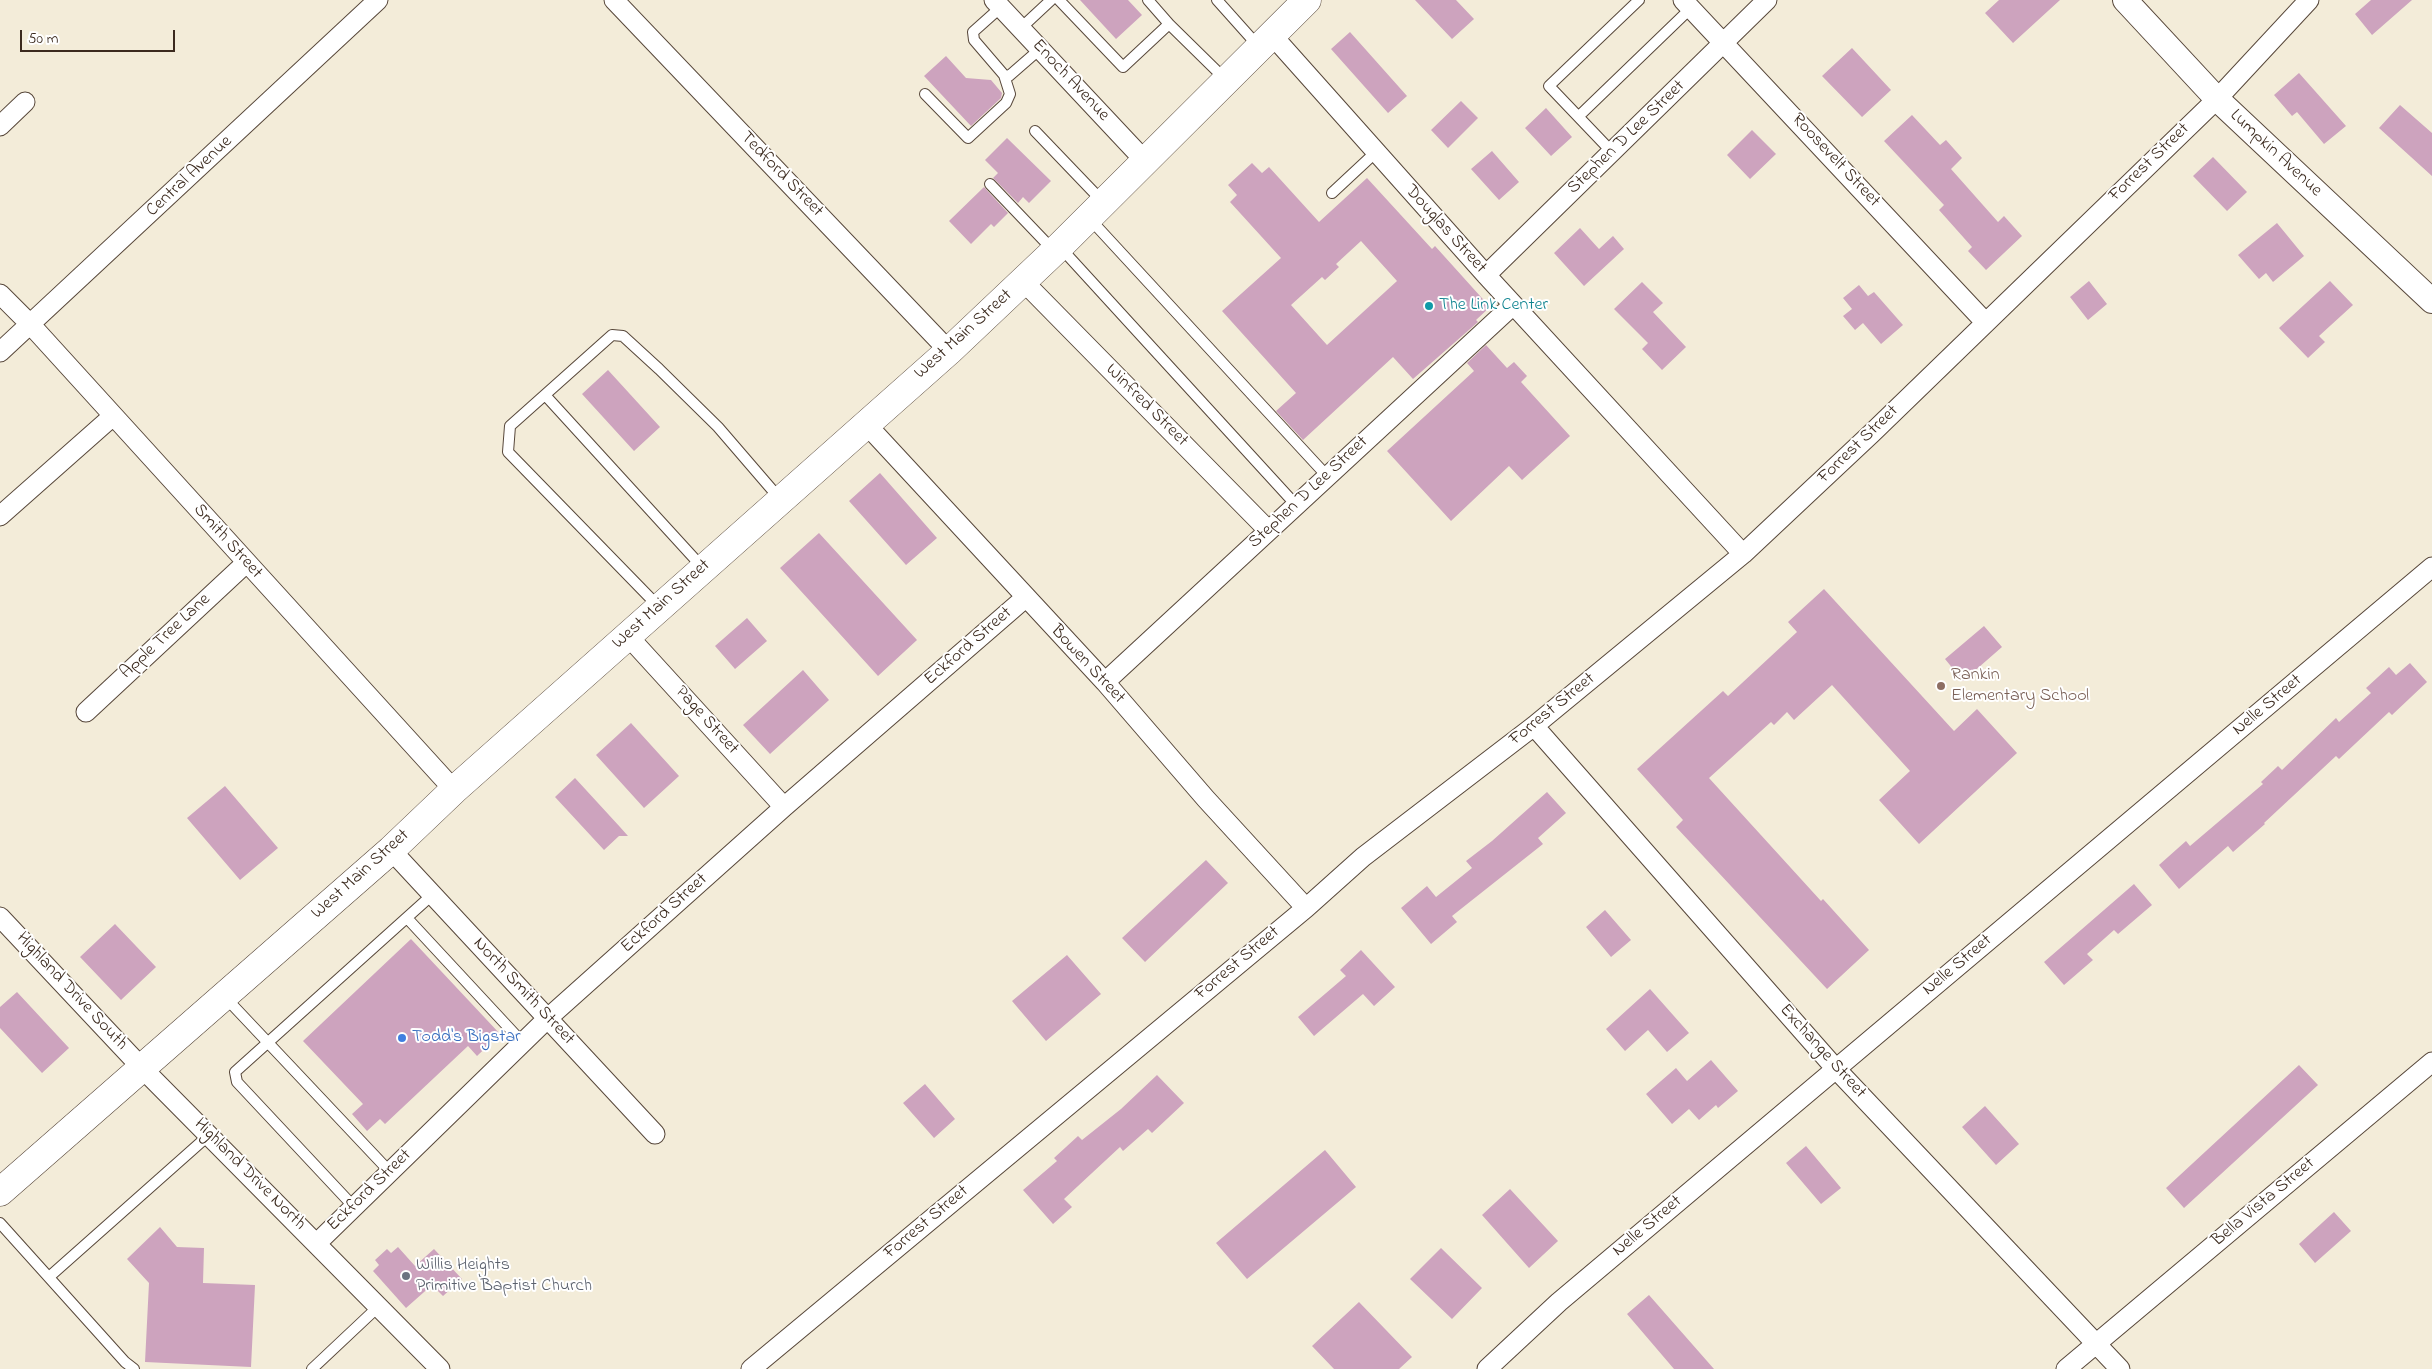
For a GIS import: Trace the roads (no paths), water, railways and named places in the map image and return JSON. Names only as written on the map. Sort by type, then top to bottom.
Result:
[{"type":"main road","name":"West Main Street","points":[[0,1192],[391,850],[454,790],[949,351],[1096,210],[1308,0]]},
{"type":"street","name":"Central Avenue","points":[[0,352],[378,0]]},
{"type":"street","name":"Tedford Street","points":[[614,0],[949,351]]},
{"type":"street","name":"Stephen D Lee Street","points":[[1486,275],[1767,0]]},
{"type":"street","name":"Lumpkin Avenue","points":[[2125,0],[2217,99],[2432,301]]},
{"type":"street","name":"Forrest Street","points":[[751,1369],[1306,908],[1363,857],[1534,726],[1743,554],[1872,433],[2217,99],[2309,0]]},
{"type":"street","name":"Enoch Avenue","points":[[997,4],[1145,161]]},
{"type":"street","name":"Roosevelt Street","points":[[1687,4],[1985,322]]},
{"type":"street","name":"Douglas Street","points":[[1266,41],[1376,152],[1513,305],[1743,554]]},
{"type":"street","points":[[0,126],[25,102]]},
{"type":"street","name":"Winfred Street","points":[[1023,281],[1268,530]]},
{"type":"street","name":"Smith Street","points":[[0,294],[31,325],[454,790]]},
{"type":"street","name":"Stephen D Lee Street","points":[[1105,682],[1513,305]]},
{"type":"street","points":[[0,516],[113,416]]},
{"type":"street","name":"Bowen Street","points":[[866,424],[1025,598],[1105,682],[1206,799],[1306,908]]},
{"type":"street","name":"Apple Tree Lane","points":[[86,712],[246,563]]},
{"type":"street","name":"Nelle Street","points":[[1487,1369],[1559,1302],[2432,567]]},
{"type":"street","name":"Eckford Street","points":[[317,1243],[548,1018],[784,807],[1025,598]]},
{"type":"street","name":"Page Street","points":[[628,636],[784,807]]},
{"type":"street","name":"Exchange Street","points":[[1534,726],[1836,1069],[2120,1369]]},
{"type":"street","name":"North Smith Street","points":[[391,850],[655,1134]]},
{"type":"street","name":"Highland Drive South","points":[[0,917],[142,1068]]},
{"type":"street","name":"Bella Vista Street","points":[[2066,1369],[2432,1062]]},
{"type":"street","name":"Highland Drive North","points":[[142,1068],[440,1369]]},
{"type":"lane","points":[[1021,28],[1051,0]]},
{"type":"lane","points":[[1059,0],[1123,67],[1169,24]]},
{"type":"lane","points":[[1148,0],[1169,24],[1227,80]]},
{"type":"lane","points":[[1217,0],[1266,41]]},
{"type":"lane","points":[[1612,152],[1549,86],[1639,0]]},
{"type":"lane","points":[[925,94],[968,138],[1006,103],[1010,94],[1004,76],[974,40],[973,32],[997,4]]},
{"type":"lane","points":[[1579,116],[1687,4]]},
{"type":"lane","points":[[1004,76],[1009,76],[1040,49]]},
{"type":"lane","points":[[1035,131],[1096,210],[1327,476]]},
{"type":"lane","points":[[1332,193],[1376,152]]},
{"type":"lane","points":[[990,184],[1057,248],[1296,505]]},
{"type":"lane","points":[[660,608],[508,452],[510,426],[612,335],[623,336],[718,426],[780,500]]},
{"type":"lane","points":[[545,395],[704,569]]},
{"type":"lane","points":[[354,1207],[237,1082],[234,1072],[432,895]]},
{"type":"lane","points":[[407,918],[522,1043]]},
{"type":"lane","points":[[224,996],[390,1172]]},
{"type":"lane","points":[[49,1277],[208,1135]]},
{"type":"lane","points":[[0,1223],[125,1362],[134,1369]]},
{"type":"lane","points":[[312,1369],[379,1306]]},
{"type":"place","name":"The Link Center","points":[[1429,306]]},
{"type":"place","name":"Rankin Elementary School","points":[[1941,686]]},
{"type":"place","name":"Todd's Bigstar","points":[[402,1038]]},
{"type":"place","name":"Willis Heights Primitive Baptist Church","points":[[406,1276]]}]
